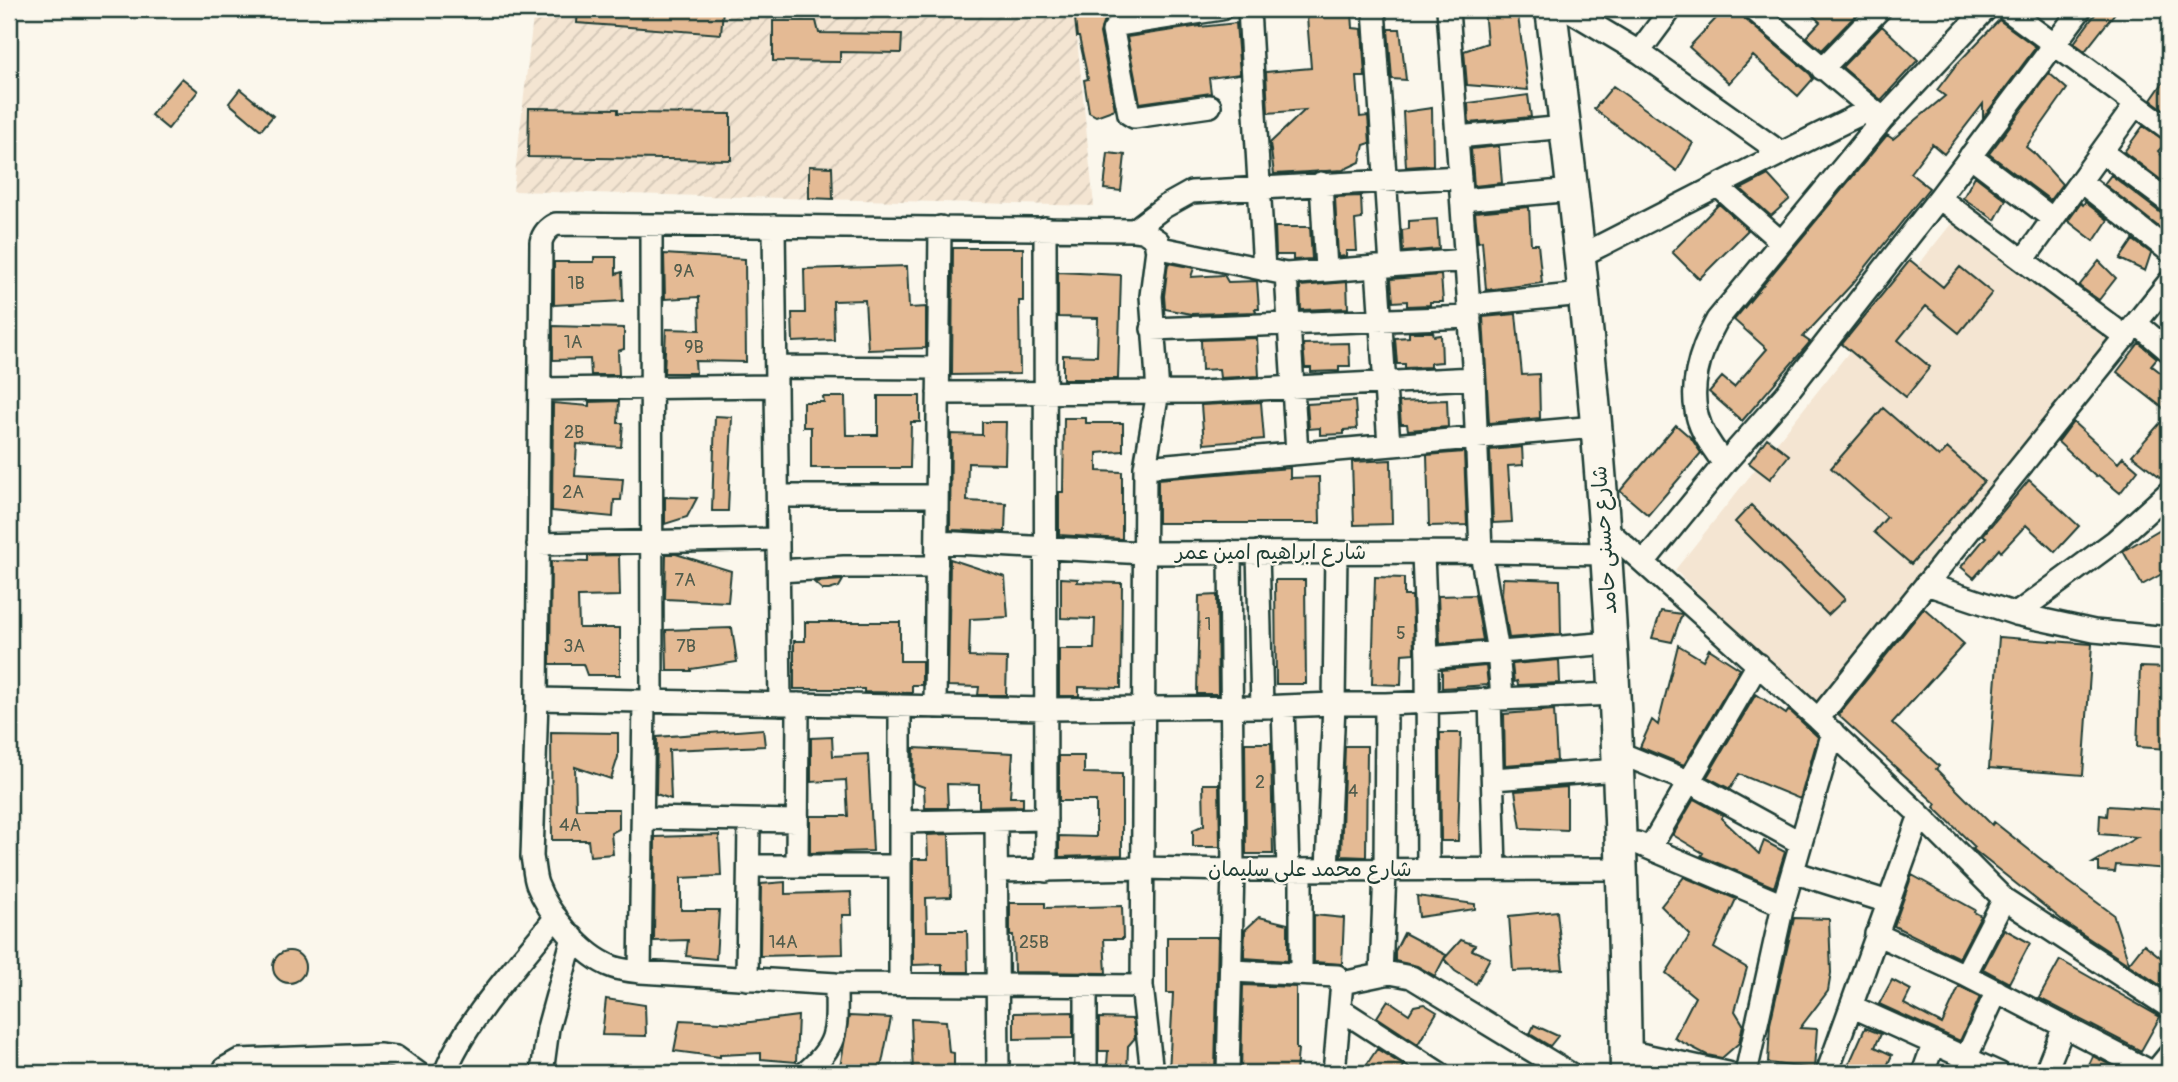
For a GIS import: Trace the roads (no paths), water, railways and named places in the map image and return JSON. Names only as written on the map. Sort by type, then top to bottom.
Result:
[{"type":"street","points":[[1210,106],[1134,117],[1129,114],[1113,30],[1118,25],[1146,15],[1220,9]]},
{"type":"street","points":[[1248,9],[1264,270]]},
{"type":"street","points":[[1374,9],[1386,181],[1381,321],[1388,445]]},
{"type":"street","points":[[1448,9],[1475,378],[1481,552],[1498,652],[1493,779],[1495,869]]},
{"type":"street","name":"شارع حسنى حامد","points":[[1551,9],[1580,256],[1606,541],[1623,869],[1626,1062]]},
{"type":"street","points":[[1567,9],[1639,52],[1781,153]]},
{"type":"street","points":[[1639,52],[1671,9]]},
{"type":"street","points":[[1753,9],[1877,114]]},
{"type":"street","points":[[1822,69],[1880,9]]},
{"type":"street","points":[[1724,464],[1699,425],[1695,400],[1697,366],[1704,343],[1717,320],[1877,114],[1986,9]]},
{"type":"street","points":[[2006,9],[2169,129]]},
{"type":"street","points":[[1644,562],[1724,464],[1786,394],[1939,198],[2081,9]]},
{"type":"street","points":[[2024,259],[2136,104]]},
{"type":"street","points":[[1580,256],[1781,153],[1877,114]]},
{"type":"street","points":[[1457,137],[1566,127]]},
{"type":"street","points":[[2102,152],[2169,202]]},
{"type":"street","points":[[1970,156],[2053,219]]},
{"type":"street","points":[[1134,230],[1164,206],[1191,192],[1460,177]]},
{"type":"street","points":[[2081,182],[2169,251]]},
{"type":"street","points":[[1321,183],[1326,269]]},
{"type":"street","points":[[1718,186],[1780,241]]},
{"type":"street","points":[[1462,200],[1573,190]]},
{"type":"street","points":[[1939,198],[2131,331],[2169,351]]},
{"type":"street","points":[[1142,986],[836,984],[640,972],[611,967],[573,937],[556,917],[536,882],[533,857],[542,236],[556,224],[1134,230],[1151,235],[1158,241],[1151,296],[1158,392],[1145,467],[1142,986],[1152,1073]]},
{"type":"street","points":[[640,972],[652,542],[651,225]]},
{"type":"street","points":[[774,226],[779,571],[797,821],[797,866]]},
{"type":"street","points":[[935,707],[940,227]]},
{"type":"street","points":[[1045,228],[1046,871]]},
{"type":"street","points":[[1156,247],[1286,274],[1466,260]]},
{"type":"street","points":[[1286,274],[1297,453]]},
{"type":"street","points":[[1746,1073],[1826,725],[1926,584],[2131,331],[2166,293]]},
{"type":"street","points":[[1152,329],[1381,321],[1583,294]]},
{"type":"street","points":[[541,388],[651,387],[776,376],[938,368]]},
{"type":"street","points":[[938,393],[1200,392],[1475,378]]},
{"type":"street","points":[[1145,467],[1595,427]]},
{"type":"street","points":[[2016,614],[2115,541],[2169,492]]},
{"type":"street","points":[[778,496],[937,496]]},
{"type":"street","points":[[538,544],[778,539]]},
{"type":"street","points":[[1606,541],[1644,562],[1826,725],[2004,900],[2169,1007]]},
{"type":"street","name":"شارع ابراهيم امين عمر","points":[[937,542],[1145,553],[1423,553],[1481,552],[1606,541]]},
{"type":"street","points":[[1228,1073],[1233,870],[1230,552]]},
{"type":"street","points":[[1258,552],[1273,706],[1294,870],[1301,974]]},
{"type":"street","points":[[1327,870],[1334,704],[1336,552]]},
{"type":"street","points":[[1423,553],[1427,657],[1428,870]]},
{"type":"street","points":[[779,571],[844,567],[937,567]]},
{"type":"street","points":[[1926,584],[2016,614],[2094,631],[2169,638]]},
{"type":"street","points":[[1427,657],[1611,643]]},
{"type":"street","points":[[1650,848],[1758,664]]},
{"type":"street","points":[[537,699],[1046,709],[1386,704],[1615,694]]},
{"type":"street","points":[[1381,975],[1386,704]]},
{"type":"street","points":[[900,984],[901,706]]},
{"type":"street","points":[[1493,779],[1618,761],[1688,781],[1801,843]]},
{"type":"street","points":[[1827,1073],[1920,815]]},
{"type":"street","points":[[643,818],[797,821]]},
{"type":"street","points":[[901,822],[1046,819]]},
{"type":"street","points":[[996,820],[998,1073]]},
{"type":"street","points":[[747,979],[750,821]]},
{"type":"street","points":[[1621,837],[1783,905]]},
{"type":"street","points":[[749,866],[900,866]]},
{"type":"street","name":"شارع محمد على سليمان","points":[[997,871],[1143,868],[1623,869]]},
{"type":"street","points":[[1793,872],[1888,902]]},
{"type":"street","points":[[1965,975],[2004,900]]},
{"type":"street","points":[[445,1073],[482,1012],[556,917]]},
{"type":"street","points":[[1876,934],[1965,975],[2146,1069],[2155,1072],[2169,1055]]},
{"type":"street","points":[[542,1073],[548,1028],[573,937]]},
{"type":"street","points":[[1231,971],[1337,976],[1342,979],[1334,1073]]},
{"type":"street","points":[[1342,983],[1381,975],[1398,974],[1410,977],[1569,1073]]},
{"type":"street","points":[[805,1073],[825,1054],[833,1041],[836,1027],[836,984]]},
{"type":"street","points":[[1086,984],[1086,1073]]},
{"type":"street","points":[[1966,1058],[1997,991]]},
{"type":"street","points":[[1851,1006],[1999,1073]]},
{"type":"street","points":[[1340,1009],[1439,1073]]},
{"type":"street","points":[[2045,1073],[2064,1026]]},
{"type":"street","points":[[1923,1073],[1933,1045]]},
{"type":"street","points":[[225,1073],[225,1068],[239,1060],[334,1065],[396,1056],[418,1073]]},
{"type":"street","points":[[1626,1062],[1728,1073]]}]
